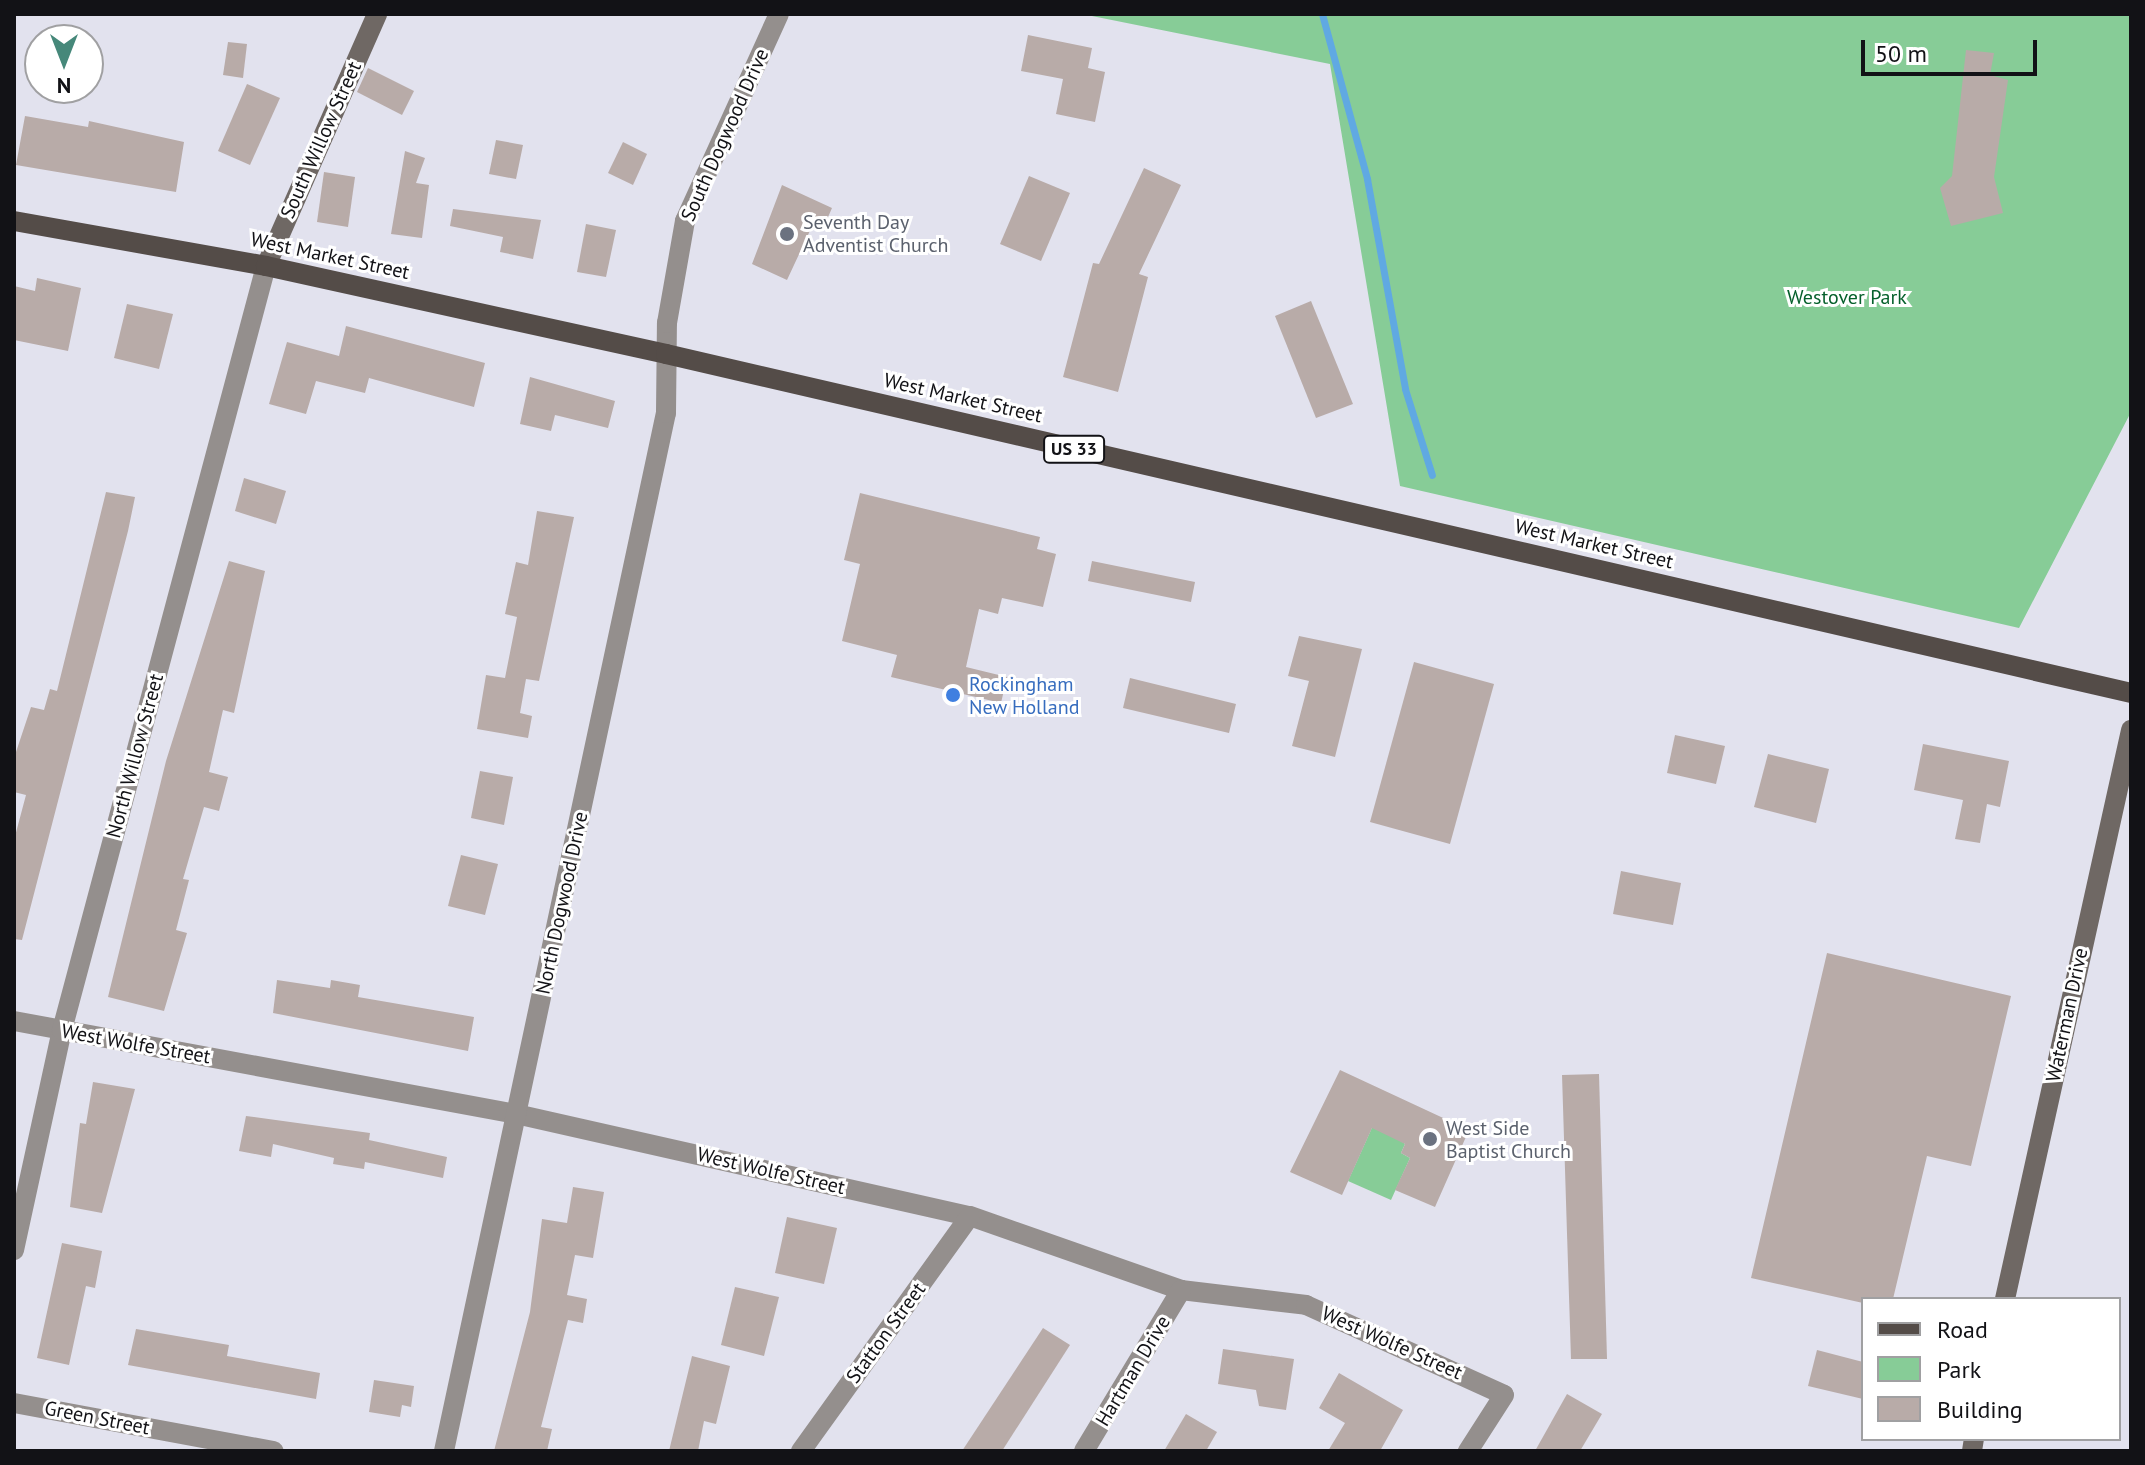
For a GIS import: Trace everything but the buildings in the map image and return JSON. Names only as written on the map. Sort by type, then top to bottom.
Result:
[{"type":"main road","name":"West Market Street","points":[[14,221],[266,266],[666,354],[2131,693]]},
{"type":"street","name":"South Willow Street","points":[[266,266],[377,14]]},
{"type":"street","name":"South Dogwood Drive","points":[[666,354],[685,221],[779,14]]},
{"type":"street","name":"North Willow Street","points":[[14,1250],[62,1030],[266,266]]},
{"type":"street","name":"North Dogwood Drive","points":[[444,1451],[666,413],[666,354]]},
{"type":"street","name":"Waterman Drive","points":[[2005,1297],[2131,730]]},
{"type":"street","name":"West Wolfe Street","points":[[14,1021],[516,1114],[970,1216],[1181,1290],[1306,1305],[1504,1395],[1468,1451]]},
{"type":"street","name":"Statton Street","points":[[801,1451],[970,1216]]},
{"type":"street","name":"Hartman Drive","points":[[1084,1451],[1181,1290]]},
{"type":"street","name":"Green Street","points":[[14,1403],[274,1451]]},
{"type":"green space","name":"Westover Park","points":[[1082,14],[2131,14],[2131,412],[2019,628],[1400,486],[1330,64]]},
{"type":"green space","points":[[1375,1121],[1405,1144],[1401,1153],[1410,1158],[1391,1200],[1348,1181]]},
{"type":"waterway","points":[[1322,14],[1367,179],[1405,389],[1432,475]]},
{"type":"place","name":"Seventh Day Adventist Church","points":[[787,234]]},
{"type":"place","name":"Rockingham New Holland","points":[[953,695]]},
{"type":"place","name":"West Side Baptist Church","points":[[1430,1139]]}]
